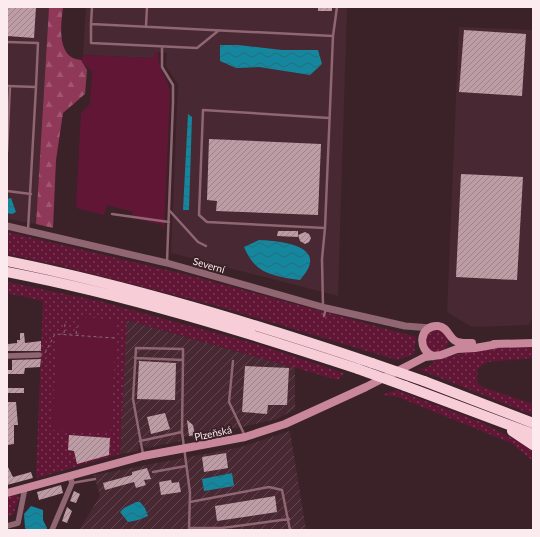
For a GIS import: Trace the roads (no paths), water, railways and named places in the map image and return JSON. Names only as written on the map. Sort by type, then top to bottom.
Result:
[{"type":"highway","points":[[7,261],[96,281],[258,325],[424,381],[470,404],[481,414],[518,434],[533,445]]},
{"type":"highway","points":[[7,272],[93,291],[171,312],[254,336],[358,369],[405,386],[533,423]]},
{"type":"highway","points":[[481,414],[533,434]]},
{"type":"main road","name":"Plzeňská","points":[[431,328],[442,327],[454,340],[463,343],[533,343]]},
{"type":"main road","points":[[413,364],[420,355],[424,333],[431,328]]},
{"type":"main road","points":[[447,352],[451,345],[451,337]]},
{"type":"main road","points":[[422,344],[426,352],[433,356]]},
{"type":"main road","name":"Plzeňská","points":[[7,493],[25,488],[71,480],[143,456],[245,437],[285,424],[425,357],[441,356],[447,352],[457,349],[476,348],[498,344]]},
{"type":"street","name":"Severní","points":[[7,226],[167,263],[324,307],[405,326],[431,328]]},
{"type":"street","name":"Severní","points":[[405,326],[417,333],[422,344]]},
{"type":"street","points":[[7,356],[39,355]]},
{"type":"street","points":[[52,530],[71,480]]},
{"type":"street","points":[[7,526],[18,523],[25,488]]},
{"type":"lane","points":[[92,7],[91,43],[162,48],[197,48],[219,31]]},
{"type":"lane","points":[[146,26],[147,7]]},
{"type":"lane","points":[[324,316],[322,258],[325,228],[333,36],[337,7]]},
{"type":"lane","points":[[92,24],[333,36]]},
{"type":"lane","points":[[7,42],[38,43],[28,230]]},
{"type":"lane","points":[[162,48],[162,67],[173,85],[167,263]]},
{"type":"lane","points":[[7,152],[9,86],[36,87]]},
{"type":"lane","points":[[325,228],[207,222],[199,215],[203,110],[329,118]]},
{"type":"lane","points":[[7,191],[31,194]]},
{"type":"lane","points":[[169,210],[198,242],[206,246]]},
{"type":"lane","points":[[112,214],[169,222]]},
{"type":"lane","points":[[143,456],[133,399],[136,348],[183,349],[182,432],[186,449],[186,466],[190,502],[189,529],[222,528],[289,519]]},
{"type":"lane","points":[[135,358],[183,360]]},
{"type":"lane","points":[[233,361],[229,402],[245,437]]},
{"type":"lane","points":[[140,441],[182,432]]},
{"type":"lane","points":[[153,472],[186,466]]},
{"type":"lane","points":[[71,480],[95,479]]},
{"type":"lane","points":[[190,502],[268,487],[277,488],[282,490],[290,530]]},
{"type":"water","points":[[220,45],[238,45],[282,50],[318,50],[322,64],[310,75],[259,67],[236,68],[220,61]]},
{"type":"water","points":[[188,114],[192,117],[189,210],[183,210]]},
{"type":"water","points":[[11,198],[16,212],[12,214],[7,213],[7,199]]},
{"type":"water","points":[[259,240],[291,244],[307,253],[310,260],[308,269],[300,280],[273,275],[259,268],[248,256],[244,247]]},
{"type":"water","points":[[232,473],[234,486],[204,491],[202,479]]},
{"type":"water","points":[[136,502],[140,502],[145,508],[148,516],[128,522],[120,512],[124,508]]},
{"type":"water","points":[[31,506],[43,510],[43,520],[47,528],[46,530],[27,530],[25,528],[24,514]]}]
